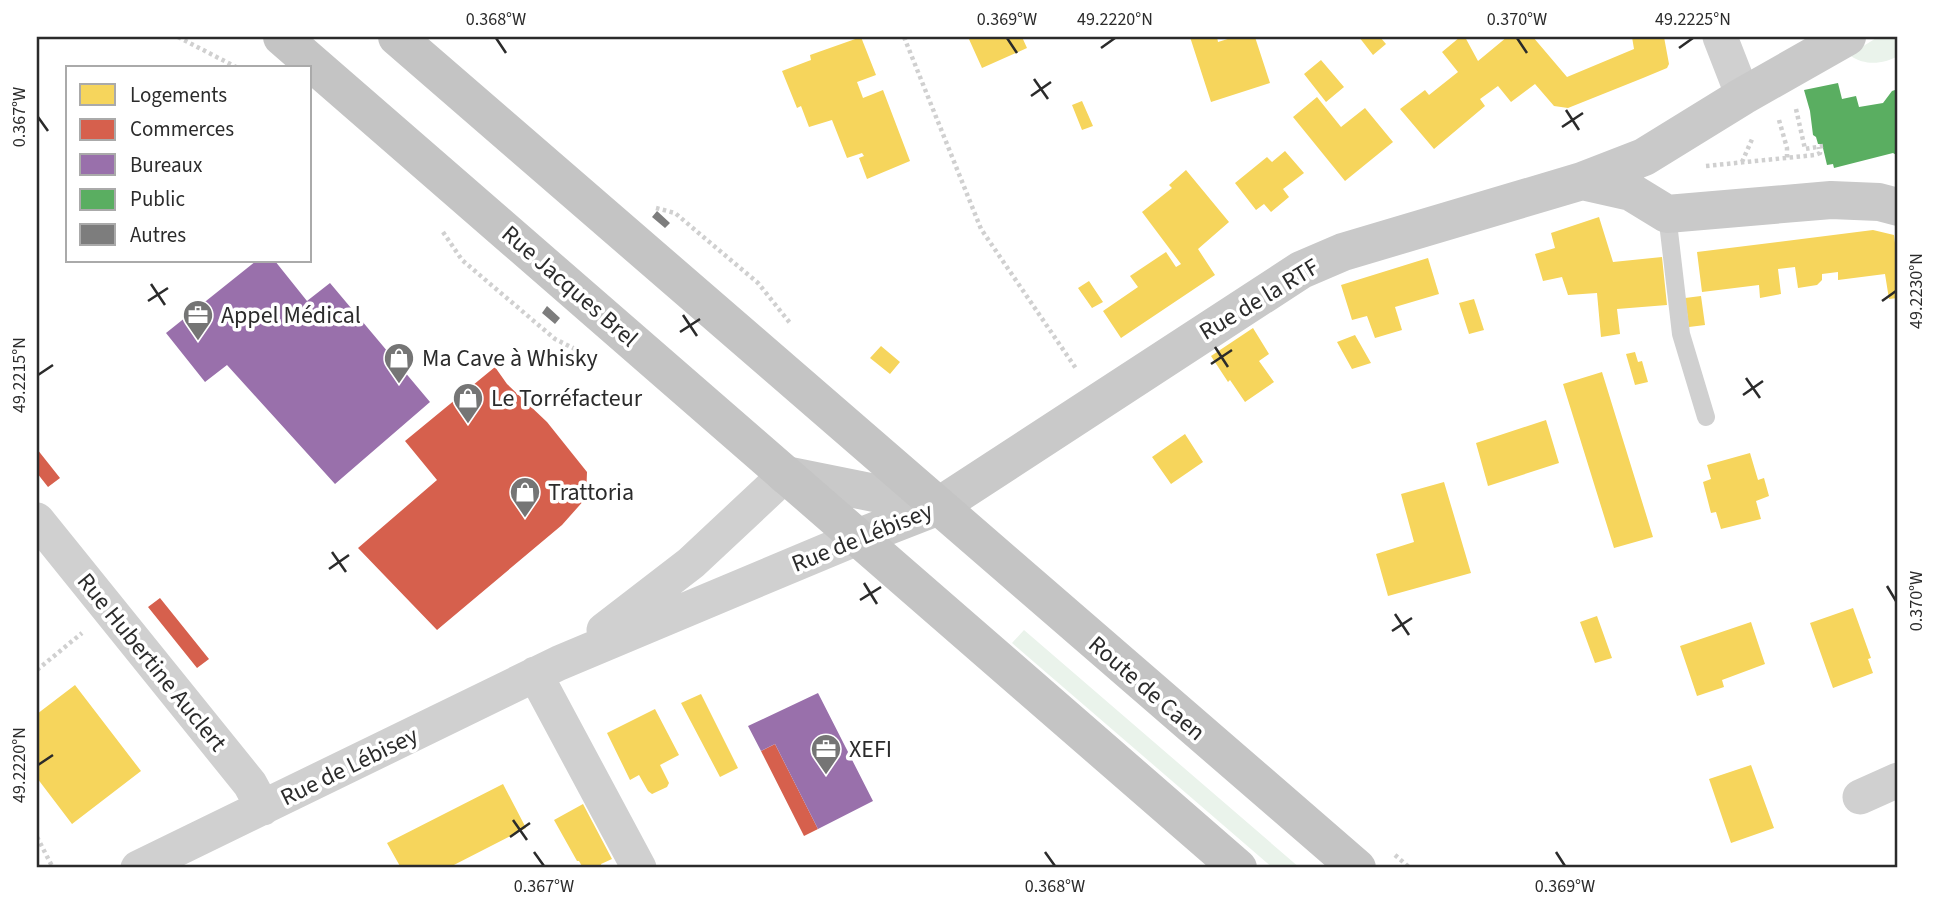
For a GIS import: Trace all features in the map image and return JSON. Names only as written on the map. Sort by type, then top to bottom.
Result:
[{"type":"main road","name":"Rue Jacques Brel","points":[[282,37],[590,302],[857,538]]},
{"type":"main road","points":[[397,37],[954,496]]},
{"type":"main road","name":"Route de Caen","points":[[954,496],[1357,868]]},
{"type":"main road","points":[[857,538],[1238,868]]},
{"type":"street","points":[[1720,37],[1759,105]]},
{"type":"street","name":"Rue de la RTF","points":[[954,496],[1301,270],[1343,253],[1582,181],[1644,158],[1759,105],[1847,37]]},
{"type":"street","points":[[1582,181],[1631,192],[1667,214],[1831,200],[1879,202],[1898,207]]},
{"type":"street","points":[[785,475],[954,496]]},
{"type":"street","name":"Rue de Lébisey","points":[[547,668],[681,571],[785,475]]},
{"type":"street","name":"Rue de Lébisey","points":[[138,868],[547,668],[954,496]]},
{"type":"street","name":"Rue Hubertine Auclert","points":[[37,520],[250,784],[263,808]]},
{"type":"street","points":[[547,668],[639,868]]},
{"type":"street","points":[[1860,797],[1898,780]]},
{"type":"lane","points":[[1667,214],[1681,334],[1706,417]]},
{"type":"path","points":[[178,37],[234,66]]},
{"type":"path","points":[[904,37],[981,229],[1080,374]]},
{"type":"path","points":[[1695,167],[1787,159],[1820,153],[1821,146],[1805,149],[1795,103]]},
{"type":"path","points":[[1759,105],[1782,124],[1787,159],[1785,165]]},
{"type":"path","points":[[675,213],[758,282],[794,328]]},
{"type":"path","points":[[437,222],[462,260],[555,339],[587,355]]},
{"type":"path","points":[[37,670],[83,632]]},
{"type":"path","points":[[37,837],[53,868]]},
{"type":"shaded area","points":[[1878,37],[1898,37],[1898,56],[1875,63],[1851,56],[1852,53]]},
{"type":"shaded area","points":[[1024,630],[1300,868],[1273,868],[1012,643]]},
{"type":"building: Logements","points":[[861,37],[876,75],[857,82],[863,98],[883,90],[910,161],[867,179],[859,158],[864,156],[862,153],[847,158],[832,120],[809,127],[801,106],[797,108],[782,71],[811,60],[810,55]]},
{"type":"building: Logements","points":[[968,37],[1022,37],[1027,48],[982,68]]},
{"type":"building: Logements","points":[[1190,37],[1217,37],[1218,42],[1234,37],[1255,37],[1270,83],[1211,102]]},
{"type":"building: Logements","points":[[1359,37],[1380,37],[1386,44],[1373,55]]},
{"type":"building: Logements","points":[[1460,37],[1465,37],[1478,61],[1507,37],[1533,37],[1567,77],[1634,49],[1632,37],[1664,37],[1669,64],[1667,68],[1568,108],[1554,106],[1535,84],[1511,102],[1498,86],[1480,99],[1485,106],[1434,149],[1400,109],[1425,90],[1429,95],[1458,72],[1442,52]]},
{"type":"building: Logements","points":[[1321,60],[1344,87],[1326,102],[1304,74]]},
{"type":"building: Logements","points":[[1317,97],[1341,127],[1365,108],[1393,142],[1345,181],[1293,117]]},
{"type":"building: Logements","points":[[1082,101],[1093,126],[1082,130],[1072,105]]},
{"type":"building: Logements","points":[[1285,151],[1304,173],[1283,189],[1289,197],[1271,212],[1264,204],[1256,210],[1235,183],[1267,157],[1272,162]]},
{"type":"building: Logements","points":[[1186,170],[1229,222],[1198,249],[1215,275],[1121,338],[1103,311],[1138,287],[1130,276],[1166,252],[1176,267],[1181,264],[1142,212],[1172,188],[1169,185]]},
{"type":"building: Logements","points":[[1599,217],[1613,262],[1662,257],[1667,305],[1617,309],[1620,334],[1601,337],[1597,293],[1568,295],[1562,277],[1543,281],[1535,254],[1555,248],[1551,233]]},
{"type":"building: Logements","points":[[1873,230],[1894,235],[1898,298],[1889,299],[1885,274],[1838,280],[1838,272],[1822,274],[1822,280],[1817,285],[1798,288],[1795,267],[1778,269],[1781,294],[1760,298],[1759,285],[1702,292],[1697,252]]},
{"type":"building: Logements","points":[[1428,258],[1439,294],[1395,307],[1402,330],[1375,338],[1367,316],[1352,320],[1341,285]]},
{"type":"building: Logements","points":[[1089,281],[1103,302],[1092,308],[1078,288]]},
{"type":"building: Logements","points":[[1701,296],[1705,325],[1689,327],[1685,298]]},
{"type":"building: Logements","points":[[1474,299],[1484,330],[1469,334],[1459,303]]},
{"type":"building: Logements","points":[[1253,328],[1269,354],[1259,361],[1274,382],[1245,402],[1211,356]]},
{"type":"building: Logements","points":[[1355,335],[1371,363],[1352,369],[1337,342]]},
{"type":"building: Logements","points":[[881,346],[900,362],[890,374],[870,358]]},
{"type":"building: Logements","points":[[1635,352],[1638,362],[1642,361],[1648,382],[1635,385],[1626,354]]},
{"type":"building: Logements","points":[[1602,372],[1653,537],[1614,548],[1563,384]]},
{"type":"building: Logements","points":[[1546,420],[1559,463],[1488,486],[1476,443]]},
{"type":"building: Logements","points":[[1185,434],[1203,462],[1171,484],[1152,457]]},
{"type":"building: Logements","points":[[1750,453],[1758,480],[1764,478],[1769,496],[1756,501],[1761,519],[1721,529],[1716,512],[1711,513],[1703,482],[1711,479],[1707,465]]},
{"type":"building: Logements","points":[[1444,482],[1471,573],[1388,596],[1376,554],[1414,542],[1401,494]]},
{"type":"building: Logements","points":[[1853,608],[1871,658],[1868,659],[1873,673],[1833,688],[1810,623]]},
{"type":"building: Logements","points":[[1597,616],[1612,658],[1595,663],[1580,622]]},
{"type":"building: Logements","points":[[1751,622],[1765,664],[1722,680],[1724,687],[1697,696],[1680,646]]},
{"type":"building: Logements","points":[[75,685],[141,771],[72,824],[37,778],[37,714]]},
{"type":"building: Logements","points":[[701,694],[738,768],[720,777],[681,703]]},
{"type":"building: Logements","points":[[655,709],[679,755],[660,765],[669,783],[667,787],[652,794],[639,775],[630,780],[607,733]]},
{"type":"building: Logements","points":[[1751,765],[1774,828],[1731,843],[1709,779]]},
{"type":"building: Logements","points":[[503,784],[526,828],[448,868],[401,868],[387,843]]},
{"type":"building: Logements","points":[[583,804],[612,859],[601,864],[602,868],[583,868],[554,820]]},
{"type":"building: Commerces","points":[[495,367],[507,384],[547,422],[587,472],[586,498],[562,525],[437,630],[358,548],[437,480],[405,441]]},
{"type":"building: Commerces","points":[[37,449],[60,478],[48,487],[37,473]]},
{"type":"building: Commerces","points":[[160,598],[209,659],[197,668],[148,607]]},
{"type":"building: Commerces","points":[[775,744],[818,829],[804,836],[761,751]]},
{"type":"building: Bureaux","points":[[255,262],[276,262],[307,301],[330,283],[430,402],[335,484],[227,365],[205,382],[166,333]]},
{"type":"building: Bureaux","name":"XEFI","points":[[818,693],[873,801],[818,829],[775,744],[761,751],[748,726]]},
{"type":"building: Public","points":[[1838,83],[1842,99],[1856,96],[1859,107],[1883,103],[1892,91],[1898,89],[1898,156],[1893,153],[1834,168],[1833,164],[1827,165],[1822,144],[1818,144],[1813,135],[1804,90]]},
{"type":"building: Autres","points":[[657,211],[670,223],[665,228],[652,217]]},
{"type":"building: Autres","points":[[547,306],[560,318],[555,324],[542,313]]},
{"type":"place","name":"Appel Médical","points":[[198,342]]},
{"type":"place","name":"Ma Cave à Whisky","points":[[399,385]]},
{"type":"place","name":"Le Torréfacteur","points":[[468,425]]},
{"type":"place","name":"Trattoria","points":[[525,519]]},
{"type":"place","name":"XEFI","points":[[826,776]]}]
